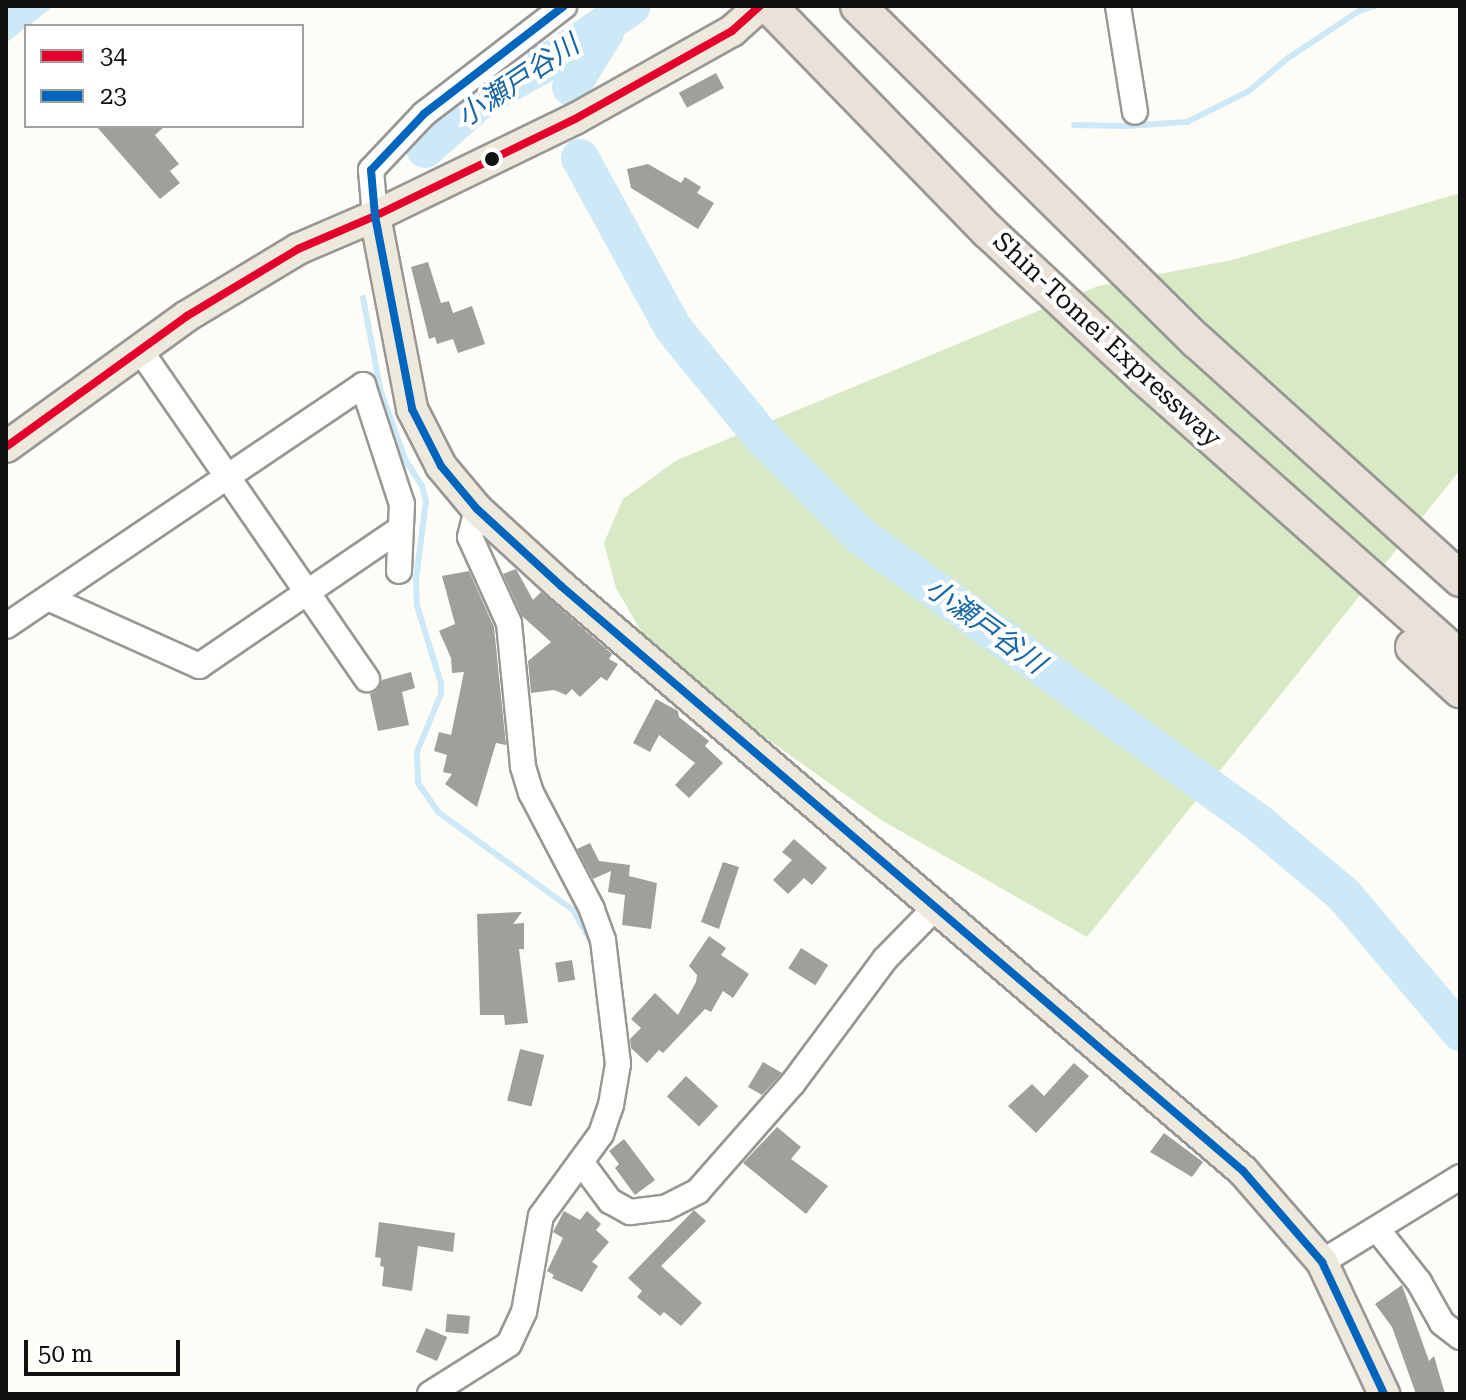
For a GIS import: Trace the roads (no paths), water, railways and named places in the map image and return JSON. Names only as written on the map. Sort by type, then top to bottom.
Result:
[{"type":"highway","name":"Shin-Tomei Expressway","points":[[769,6],[988,231],[1145,378],[1460,658]]},
{"type":"highway","points":[[858,6],[1197,341],[1460,579]]},
{"type":"highway","points":[[1145,378],[1460,690]]},
{"type":"main road","points":[[6,447],[187,316],[298,249],[375,216],[575,119],[732,31],[760,6]]},
{"type":"main road","points":[[375,216],[412,409],[441,466],[477,509],[561,586],[1243,1171],[1322,1262],[1384,1394]]},
{"type":"street","points":[[375,216],[371,170],[424,114],[564,6]]},
{"type":"street","points":[[1118,6],[1135,112]]},
{"type":"street","points":[[140,350],[367,679]]},
{"type":"street","points":[[6,626],[363,385],[402,504],[399,571]]},
{"type":"street","points":[[430,1394],[509,1344],[524,1312],[541,1216],[601,1134],[611,1105],[618,1064],[609,970],[592,909],[531,793],[523,766],[509,623],[470,537],[477,509]]},
{"type":"street","points":[[48,598],[199,666],[400,529]]},
{"type":"street","points":[[581,1162],[610,1201],[630,1212],[665,1208],[698,1191],[793,1083],[885,959],[936,907]]},
{"type":"street","points":[[1322,1262],[1460,1177]]},
{"type":"street","points":[[1377,1229],[1419,1282],[1442,1323],[1460,1337]]},
{"type":"water","points":[[6,6],[54,6],[31,24],[24,24],[24,29],[6,43]]},
{"type":"waterway","name":"小瀬戸谷川","points":[[425,149],[481,99],[563,53],[632,6]]},
{"type":"waterway","points":[[1074,125],[1127,126],[1187,122],[1249,91],[1288,58],[1359,11],[1374,6]]},
{"type":"waterway","name":"小瀬戸谷川","points":[[571,87],[605,32]]},
{"type":"waterway","name":"小瀬戸谷川","points":[[580,158],[673,328],[762,437],[862,537],[1261,825],[1344,895],[1460,1032]]},
{"type":"waterway","points":[[363,298],[381,392],[405,459],[422,486],[426,501],[416,579],[417,606],[441,683],[441,694],[417,752],[418,783],[438,812],[573,910],[591,941]]}]
